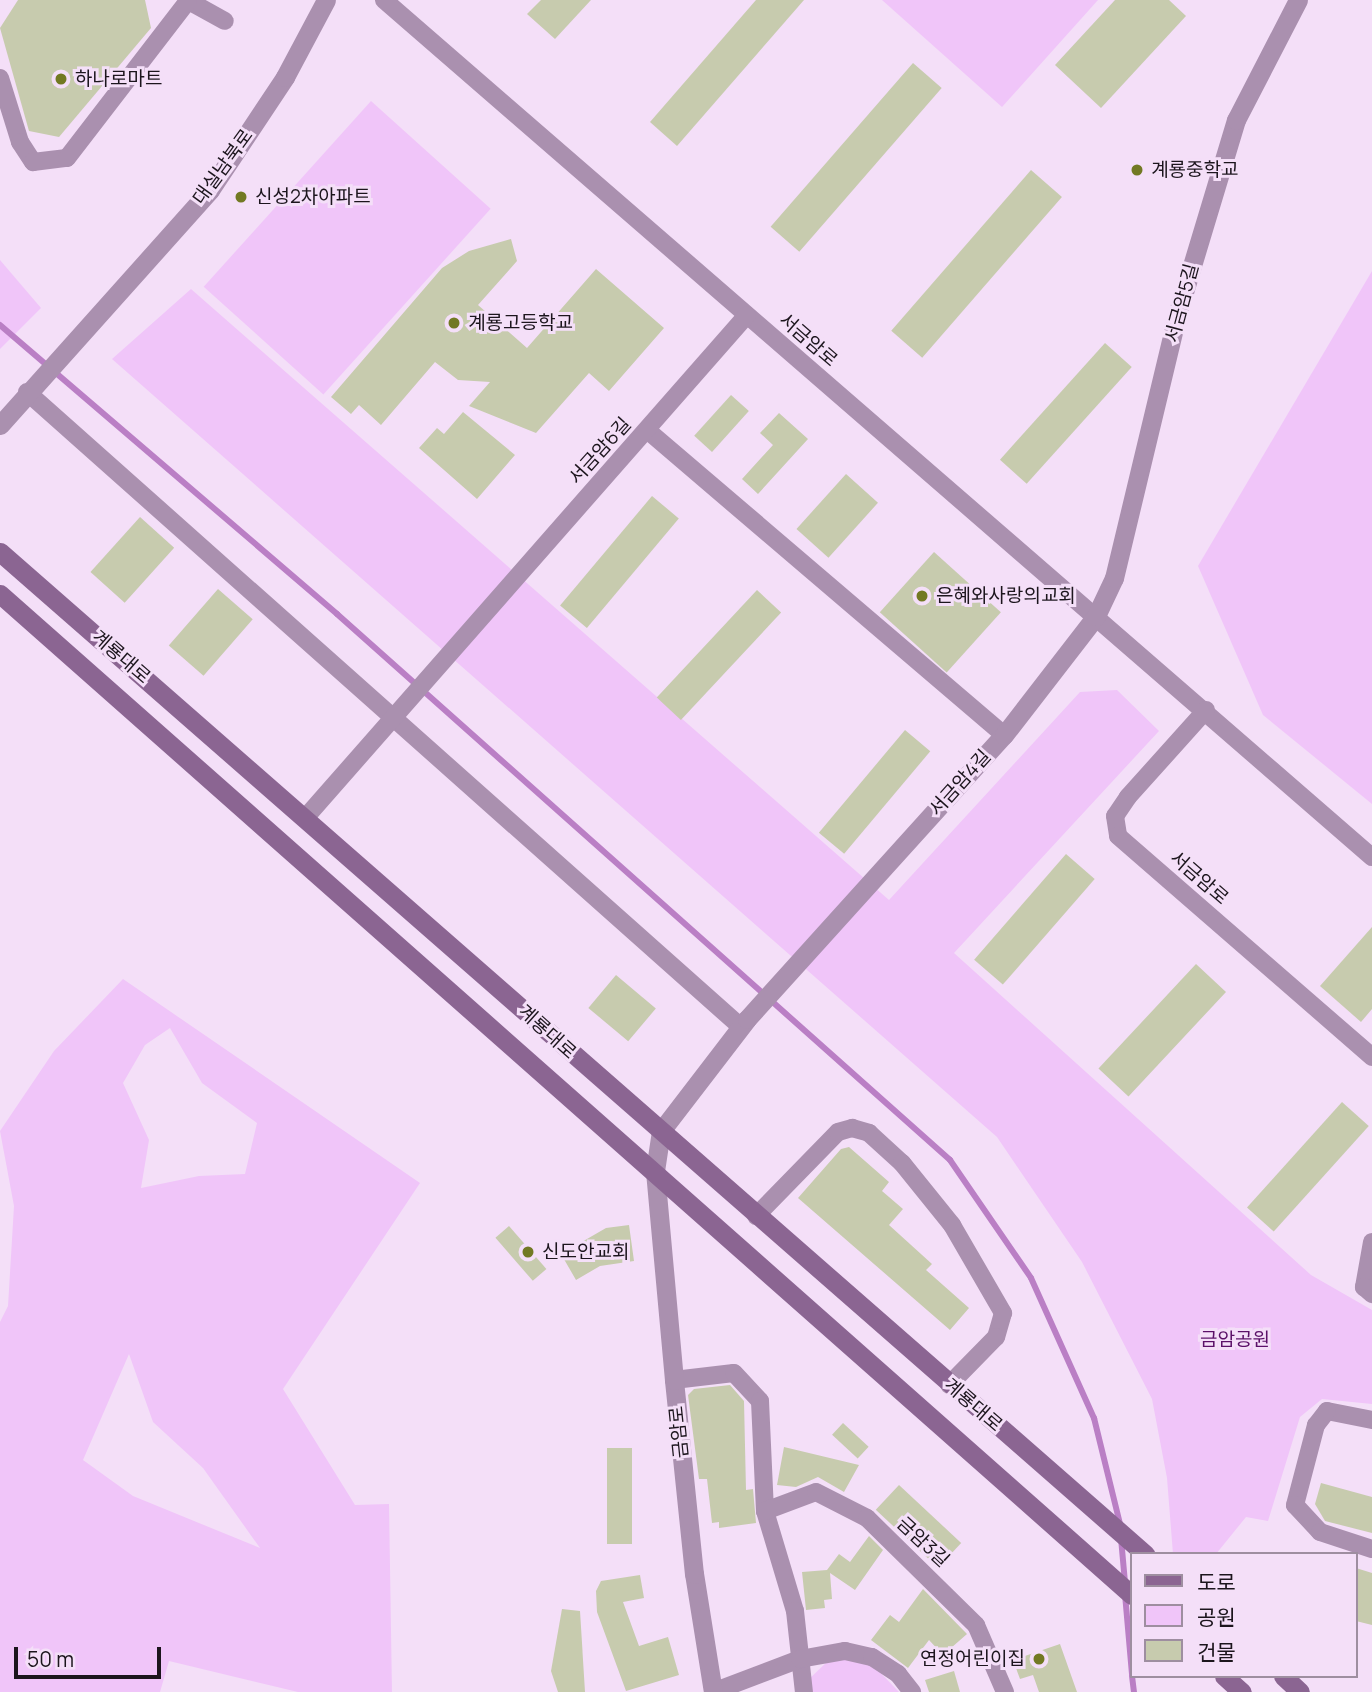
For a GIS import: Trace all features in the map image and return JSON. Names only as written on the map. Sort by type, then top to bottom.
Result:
[{"type":"main road","name":"계룡대로","points":[[0,552],[1143,1552]]},
{"type":"main road","name":"계룡대로","points":[[0,594],[1130,1593]]},
{"type":"main road","points":[[1226,1678],[1242,1692]]},
{"type":"main road","points":[[1285,1678],[1300,1692]]},
{"type":"street","name":"대실남북로","points":[[27,392],[210,190],[285,77],[326,0]]},
{"type":"street","name":"서금암로","points":[[384,0],[1206,710],[1372,857]]},
{"type":"street","name":"서금암5길","points":[[1096,616],[1114,579],[1178,312],[1236,120],[1298,0]]},
{"type":"street","points":[[0,78],[20,142],[33,162],[67,159],[187,1],[225,21]]},
{"type":"street","name":"서금암6길","points":[[395,716],[747,316]]},
{"type":"street","points":[[0,425],[27,392],[744,1023],[661,1131],[655,1171]]},
{"type":"street","points":[[647,430],[1004,734]]},
{"type":"street","name":"서금암4길","points":[[744,1023],[817,945],[1004,734],[1096,616]]},
{"type":"street","name":"서금암로","points":[[1206,710],[1128,797],[1115,816],[1118,836],[1372,1057]]},
{"type":"street","points":[[306,817],[395,716]]},
{"type":"street","points":[[756,1216],[838,1132],[852,1128],[869,1133],[902,1163],[952,1225],[1003,1313],[996,1337],[949,1385]]},
{"type":"street","name":"금암로","points":[[655,1171],[694,1574],[713,1692],[800,1659],[845,1651],[872,1657],[912,1692]]},
{"type":"street","points":[[1372,1242],[1364,1287],[1372,1294]]},
{"type":"street","points":[[674,1380],[734,1373],[750,1384],[760,1401],[765,1511],[795,1611],[804,1692]]},
{"type":"street","points":[[1372,1420],[1327,1411],[1316,1425],[1295,1505],[1320,1532],[1372,1549]]},
{"type":"street","name":"금암3길","points":[[765,1511],[816,1492],[867,1518],[976,1625],[1002,1675],[1005,1692]]},
{"type":"green space","points":[[882,0],[1098,0],[1002,107]]},
{"type":"green space","points":[[371,101],[491,209],[323,395],[204,287]]},
{"type":"green space","points":[[0,260],[41,308],[0,349]]},
{"type":"green space","points":[[1372,271],[1372,804],[1263,715],[1198,566]]},
{"type":"green space","name":"금암공원","points":[[191,289],[889,900],[1080,692],[1117,690],[1159,731],[954,953],[1311,1275],[1372,1310],[1372,1404],[1322,1399],[1300,1417],[1268,1521],[1246,1517],[1218,1552],[1173,1552],[1167,1478],[1152,1399],[1082,1262],[997,1137],[112,359]]},
{"type":"green space","points":[[123,979],[420,1183],[283,1389],[355,1505],[389,1504],[392,1692],[298,1692],[169,1661],[160,1692],[0,1692],[0,1322],[8,1306],[14,1206],[0,1131],[54,1051]],"holes":[[[170,1028],[202,1083],[257,1123],[245,1174],[199,1176],[141,1188],[149,1140],[123,1083],[145,1045]],[[129,1354],[153,1422],[203,1468],[260,1548],[133,1496],[83,1460]]]},
{"type":"green space","points":[[839,1658],[874,1666],[899,1692],[810,1692],[807,1681],[829,1660]]},
{"type":"building","name":"하나로마트","points":[[18,0],[145,0],[151,28],[59,137],[29,131],[0,28]]},
{"type":"building","points":[[541,0],[591,0],[555,39],[527,14]]},
{"type":"building","points":[[756,0],[804,0],[677,146],[650,122]]},
{"type":"building","points":[[1115,0],[1169,0],[1186,16],[1101,108],[1055,65]]},
{"type":"building","points":[[913,63],[942,88],[799,252],[771,227]]},
{"type":"building","points":[[1031,170],[1062,197],[922,358],[891,331]]},
{"type":"building","points":[[511,239],[517,261],[478,305],[527,348],[596,269],[664,328],[609,391],[589,373],[536,433],[469,406],[490,382],[458,380],[435,362],[381,425],[359,405],[351,414],[331,397],[442,268],[469,251]]},
{"type":"building","points":[[1105,343],[1132,367],[1027,484],[1000,460]]},
{"type":"building","points":[[731,395],[749,411],[712,452],[694,436]]},
{"type":"building","points":[[463,412],[515,455],[477,499],[419,448],[437,428],[444,434]]},
{"type":"building","points":[[779,413],[808,439],[758,494],[742,479],[773,445],[760,433]]},
{"type":"building","points":[[846,474],[878,503],[828,558],[796,529]]},
{"type":"building","points":[[652,496],[679,518],[587,628],[560,606]]},
{"type":"building","points":[[140,517],[174,548],[125,603],[90,572]]},
{"type":"building","points":[[934,552],[1001,612],[947,672],[880,612]]},
{"type":"building","points":[[218,589],[253,619],[204,676],[169,646]]},
{"type":"building","points":[[757,590],[781,613],[681,720],[657,698]]},
{"type":"building","points":[[905,730],[930,751],[844,854],[819,833]]},
{"type":"building","points":[[1066,854],[1095,879],[1003,985],[974,960]]},
{"type":"building","points":[[1372,927],[1372,1009],[1361,1022],[1320,986]]},
{"type":"building","points":[[1196,964],[1226,992],[1128,1097],[1098,1069]]},
{"type":"building","points":[[616,975],[656,1008],[628,1041],[588,1008]]},
{"type":"building","points":[[1342,1102],[1369,1126],[1274,1232],[1247,1208]]},
{"type":"building","points":[[849,1147],[889,1182],[882,1191],[903,1209],[889,1225],[932,1264],[926,1270],[969,1308],[950,1330],[798,1198],[841,1149]]},
{"type":"building","points":[[629,1225],[634,1261],[600,1266],[576,1280],[561,1254],[606,1228]]},
{"type":"building","name":"신도안교회","points":[[509,1226],[546,1269],[533,1281],[495,1238]]},
{"type":"building","points":[[730,1385],[744,1401],[746,1490],[753,1489],[756,1523],[719,1528],[719,1522],[712,1523],[707,1479],[699,1479],[688,1395],[694,1389]]},
{"type":"building","points":[[843,1423],[869,1447],[858,1459],[832,1435]]},
{"type":"building","points":[[784,1447],[859,1465],[844,1492],[818,1477],[796,1487],[777,1485]]},
{"type":"building","points":[[607,1448],[632,1448],[632,1544],[607,1544]]},
{"type":"building","points":[[1321,1483],[1372,1497],[1372,1533],[1325,1521],[1315,1504]]},
{"type":"building","points":[[899,1485],[961,1543],[938,1568],[876,1510]]},
{"type":"building","points":[[869,1536],[883,1550],[855,1590],[830,1573],[832,1599],[824,1600],[825,1608],[806,1610],[802,1572],[827,1570],[839,1554],[850,1562]]},
{"type":"building","points":[[1358,1569],[1372,1573],[1372,1625],[1358,1622]]},
{"type":"building","points":[[640,1575],[644,1598],[623,1602],[639,1646],[668,1637],[679,1675],[626,1691],[597,1612],[596,1591],[601,1581]]},
{"type":"building","points":[[923,1589],[967,1634],[943,1655],[929,1640],[908,1668],[871,1640],[890,1615],[899,1622]]},
{"type":"building","points":[[562,1609],[580,1611],[585,1692],[558,1692],[551,1671]]},
{"type":"building","name":"연정어린이집","points":[[1060,1644],[1077,1692],[1039,1692],[1033,1675],[1020,1679],[1013,1660]]},
{"type":"building","points":[[954,1671],[960,1692],[929,1692],[925,1680]]},
{"type":"waterway","points":[[0,325],[337,614],[950,1160],[1031,1278],[1094,1418],[1120,1524]]},
{"type":"waterway","points":[[1121,1538],[1125,1583]]},
{"type":"waterway","points":[[1125,1594],[1130,1651]]},
{"type":"waterway","points":[[1132,1678],[1134,1692]]},
{"type":"place","name":"하나로마트","points":[[61,79]]},
{"type":"place","name":"계룡중학교","points":[[1137,170]]},
{"type":"place","name":"신성2차아파트","points":[[241,197]]},
{"type":"place","name":"계룡고등학교","points":[[454,323]]},
{"type":"place","name":"은혜와사랑의교회","points":[[922,596]]},
{"type":"place","name":"신도안교회","points":[[528,1252]]},
{"type":"place","name":"연정어린이집","points":[[1039,1659]]}]
